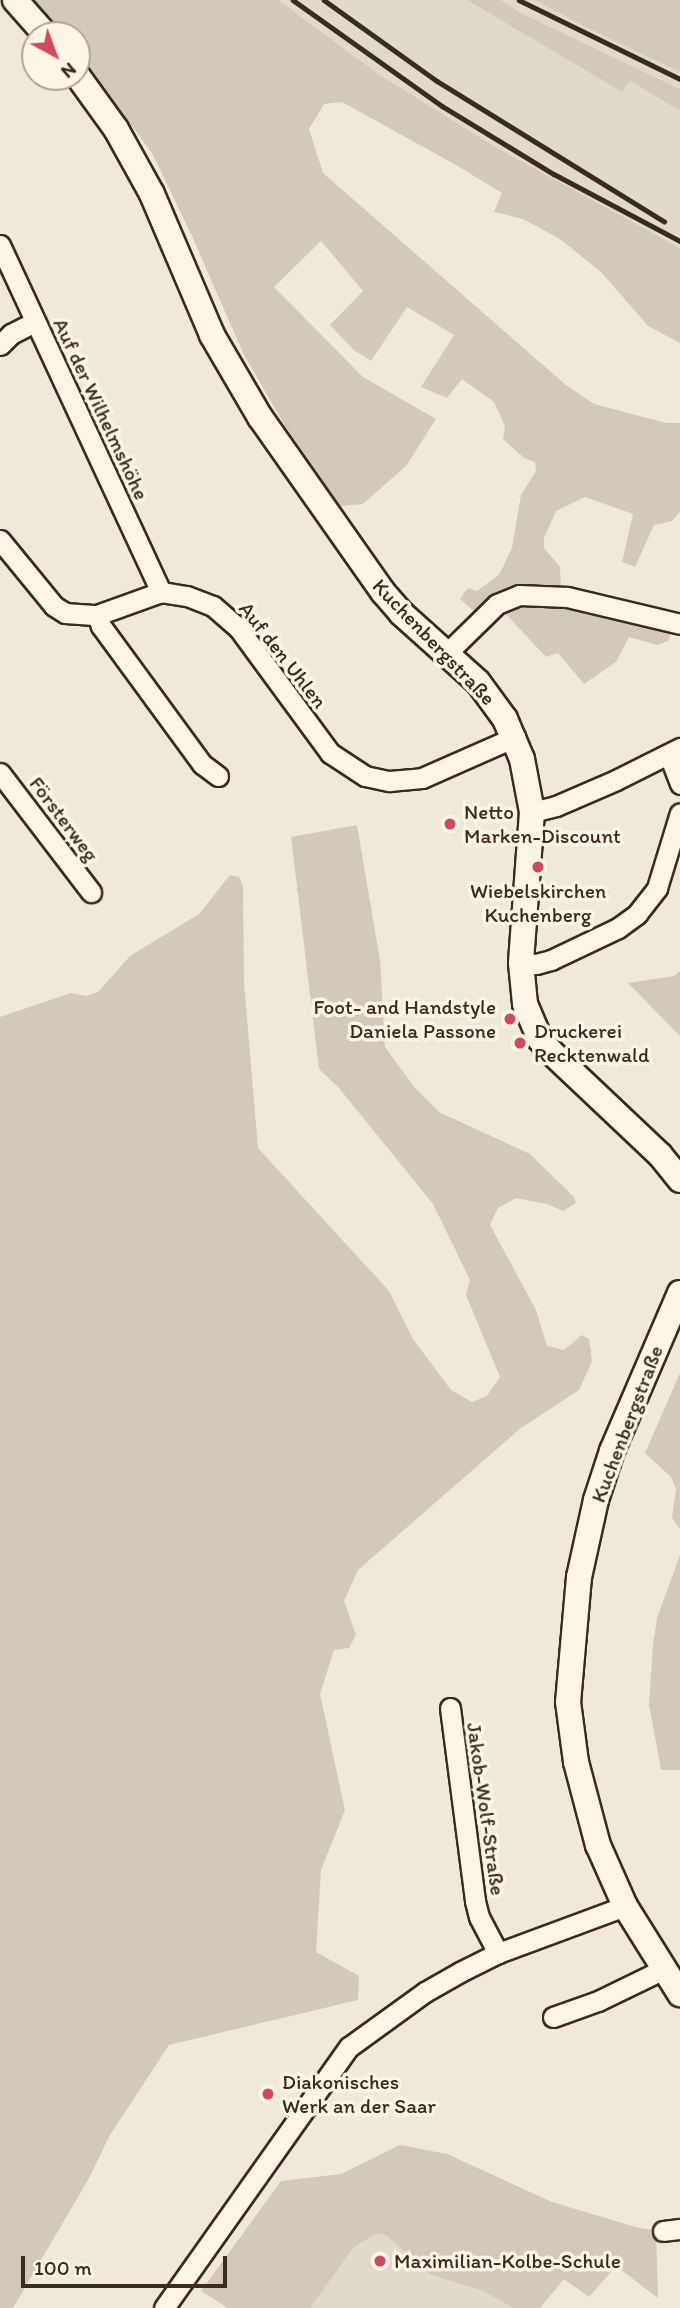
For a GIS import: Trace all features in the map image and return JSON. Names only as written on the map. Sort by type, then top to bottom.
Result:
[{"type":"main road","points":[[15,0],[34,21]]},
{"type":"main road","name":"Kuchenbergstraße","points":[[89,91],[116,129],[152,194],[212,335],[260,417],[368,575],[401,613],[496,703],[515,737],[528,783],[532,812],[521,963],[525,1004],[540,1039],[564,1066],[660,1155],[680,1180]]},
{"type":"main road","name":"Kuchenbergstraße","points":[[680,1293],[612,1451],[596,1500],[579,1577],[568,1702],[576,1762],[597,1846],[625,1906],[680,1994]]},
{"type":"street","name":"Auf der Wilhelmshöhe","points":[[0,245],[161,592]]},
{"type":"street","points":[[0,345],[11,334],[35,322]]},
{"type":"street","points":[[0,540],[54,606],[65,613],[97,615],[161,592]]},
{"type":"street","name":"Auf den Uhlen","points":[[161,592],[198,599],[224,613],[239,629],[330,753],[352,770],[377,780],[422,778],[515,737]]},
{"type":"street","points":[[446,654],[497,604],[519,596],[567,597],[680,624]]},
{"type":"street","points":[[97,615],[101,626],[202,764],[218,776]]},
{"type":"street","points":[[532,812],[556,806],[674,751],[680,784]]},
{"type":"street","name":"Försterweg","points":[[0,773],[91,892]]},
{"type":"street","points":[[521,963],[536,964],[551,960],[618,928],[637,914],[657,888],[680,813]]},
{"type":"street","name":"Jakob-Wolf-Straße","points":[[450,1708],[475,1902],[479,1917],[498,1953]]},
{"type":"street","points":[[164,2308],[349,2047],[425,1992],[498,1953],[625,1906]]},
{"type":"street","points":[[553,2017],[598,2001],[664,1969]]},
{"type":"shaded area","points":[[34,0],[278,0],[380,75],[497,148],[680,248],[680,343],[648,326],[602,273],[560,239],[523,219],[494,212],[502,193],[456,165],[342,102],[324,104],[309,129],[323,173],[566,385],[594,404],[666,423],[680,423],[680,512],[672,521],[654,525],[635,567],[622,562],[633,514],[585,497],[556,511],[544,538],[544,548],[560,567],[561,588],[476,613],[460,599],[468,588],[477,591],[499,575],[512,548],[521,495],[536,471],[535,462],[524,458],[503,439],[505,426],[494,402],[462,379],[447,398],[421,387],[454,335],[407,307],[371,361],[354,350],[330,325],[363,291],[321,241],[274,287],[363,377],[436,419],[406,466],[363,504],[340,506],[285,426],[243,353],[153,155],[91,69],[91,21],[53,21]]},
{"type":"shaded area","points":[[278,0],[467,0],[624,90],[630,81],[680,111],[680,248],[497,148],[380,75]]},
{"type":"shaded area","points":[[467,0],[501,0],[521,13],[680,89],[680,111],[630,81],[622,92]]},
{"type":"shaded area","points":[[501,0],[535,0],[680,72],[680,89],[521,13]]},
{"type":"shaded area","points":[[535,0],[680,0],[680,72],[592,30]]},
{"type":"shaded area","points":[[536,601],[671,633],[668,641],[657,645],[629,637],[616,662],[584,684],[558,653],[546,657],[504,612],[513,604]]},
{"type":"shaded area","points":[[357,825],[380,960],[385,1047],[415,1088],[439,1112],[530,1154],[574,1197],[576,1203],[563,1211],[547,1204],[516,1198],[498,1208],[490,1225],[536,1310],[547,1346],[564,1350],[582,1335],[589,1339],[592,1361],[579,1390],[521,1428],[358,1570],[344,1601],[356,1635],[349,1648],[334,1650],[320,1694],[345,1810],[321,1870],[316,1952],[359,1976],[358,2000],[169,2045],[110,2135],[89,2178],[13,2308],[0,2308],[0,1017],[71,993],[86,996],[98,992],[130,956],[199,914],[230,875],[239,877],[243,886],[244,982],[258,1148],[389,1291],[413,1339],[451,1390],[472,1402],[487,1396],[500,1377],[466,1295],[470,1280],[433,1204],[339,1088],[319,1069],[291,837]]},
{"type":"shaded area","points":[[680,971],[680,1036],[628,983],[674,976]]},
{"type":"shaded area","points":[[680,1373],[680,1529],[672,1518],[676,1489],[671,1477],[645,1453]]},
{"type":"shaded area","points":[[680,1555],[680,1770],[661,1770],[649,1704],[653,1645],[657,1618]]},
{"type":"shaded area","points":[[400,2145],[447,2154],[552,2202],[639,2228],[656,2230],[658,2298],[616,2266],[589,2297],[564,2279],[540,2308],[513,2308],[483,2291],[431,2275],[387,2236],[378,2233],[354,2247],[310,2308],[228,2308],[201,2291],[281,2181],[341,2174]]},
{"type":"shaded area","name":"Maximilian-Kolbe-Schule","points":[[378,2233],[387,2236],[431,2275],[483,2291],[513,2308],[310,2308],[354,2247]]},
{"type":"railway","points":[[293,0],[442,106],[554,174],[680,241]]},
{"type":"railway","points":[[324,0],[437,81],[664,221]]},
{"type":"railway","points":[[519,0],[680,79]]},
{"type":"place","name":"Netto Marken-Discount","points":[[450,824]]},
{"type":"place","name":"Wiebelskirchen Kuchenberg","points":[[538,867]]},
{"type":"place","name":"Foot- and Handstyle Daniela Passone","points":[[510,1019]]},
{"type":"place","name":"Druckerei Recktenwald","points":[[520,1043]]},
{"type":"place","name":"Diakonisches Werk an der Saar","points":[[268,2094]]},
{"type":"place","name":"Maximilian-Kolbe-Schule","points":[[380,2261]]}]
